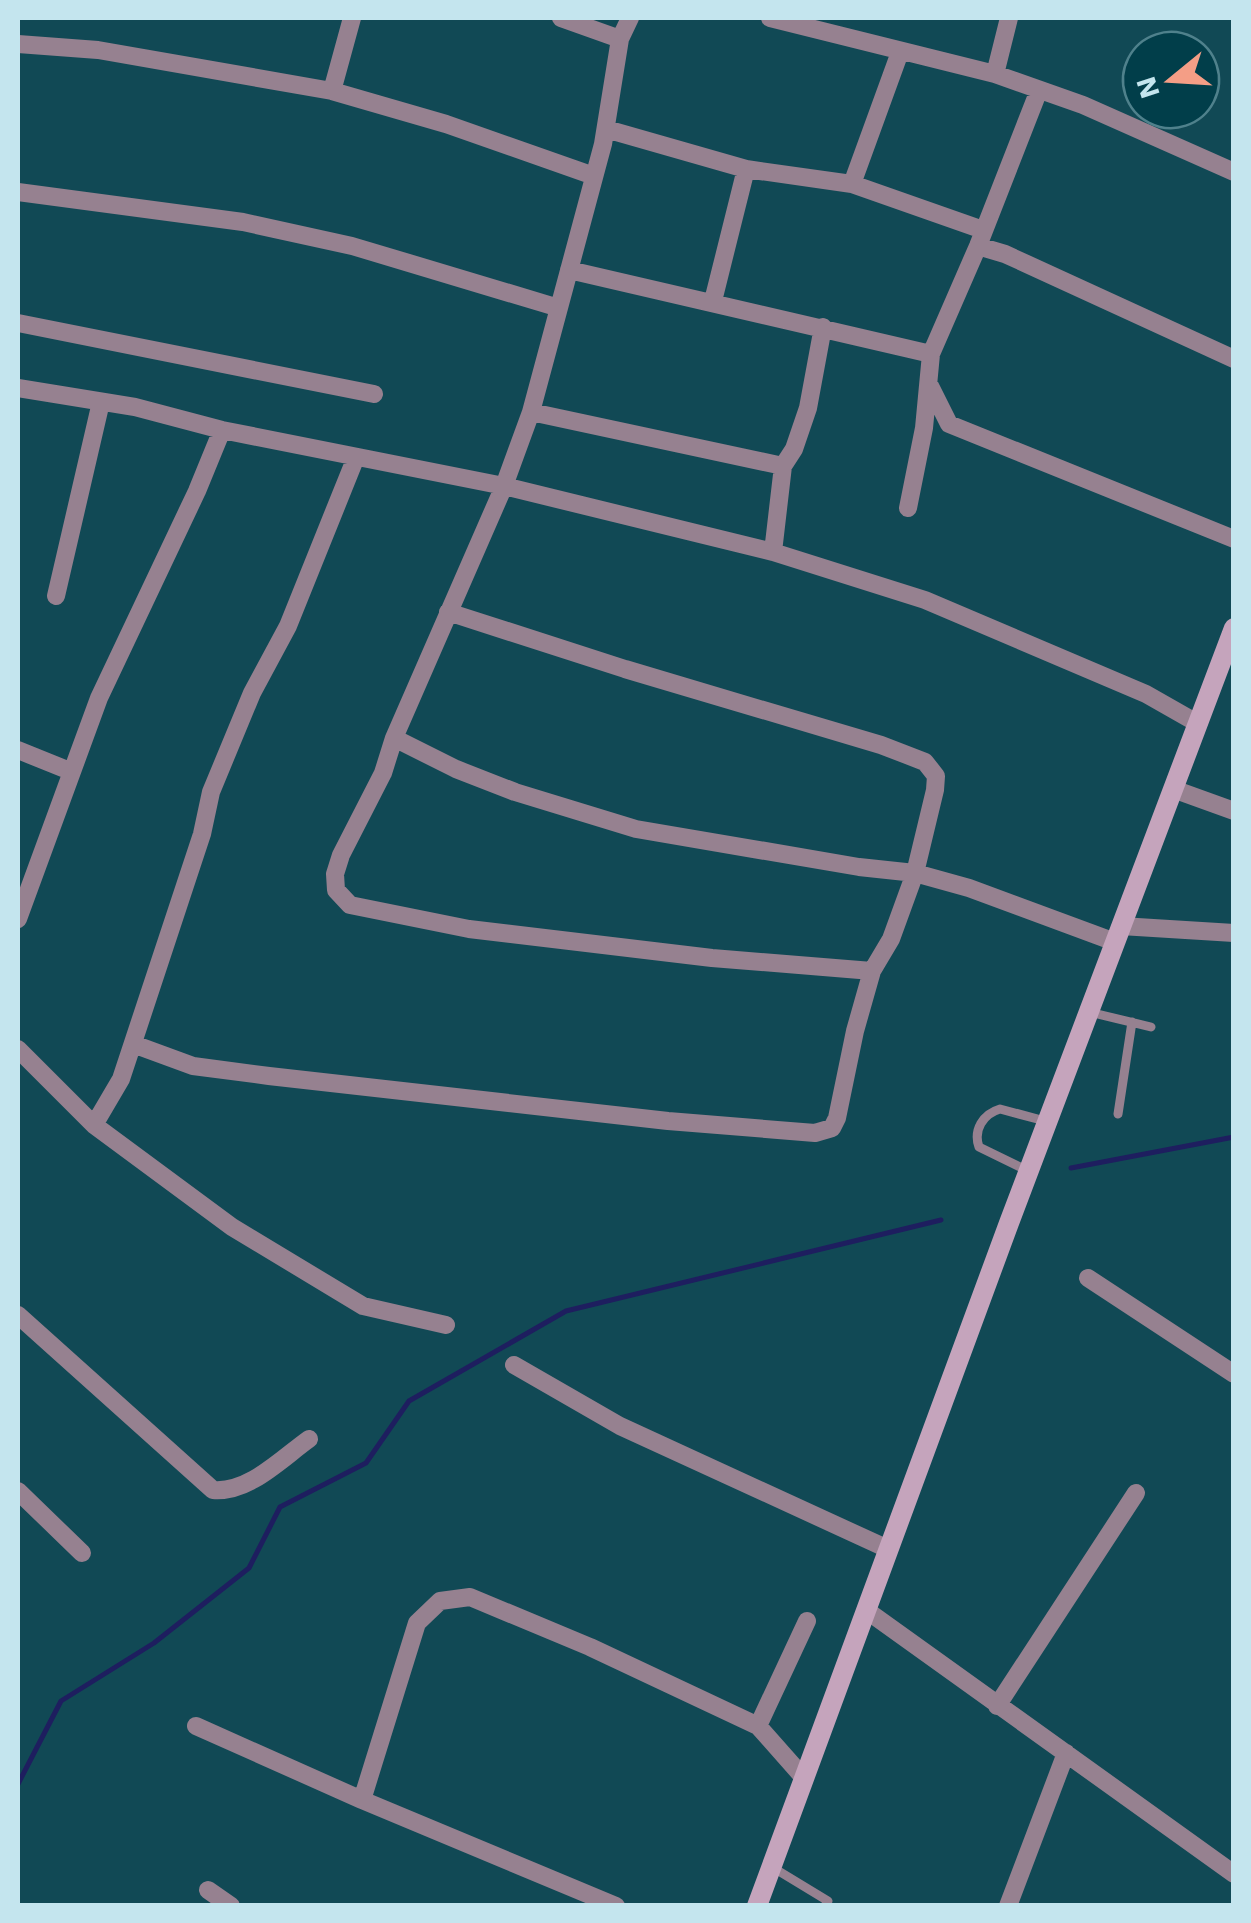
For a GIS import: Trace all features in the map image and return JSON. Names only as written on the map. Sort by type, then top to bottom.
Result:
[{"type":"main road","points":[[757,1906],[1028,1171],[1198,724],[1226,670],[1234,628]]},
{"type":"street","points":[[332,91],[352,18]]},
{"type":"street","points":[[561,18],[620,39]]},
{"type":"street","points":[[630,18],[620,39],[606,129],[531,412],[504,486],[394,738],[383,773],[341,855],[335,874],[336,890],[350,905],[469,929],[712,958],[872,971]]},
{"type":"street","points":[[770,18],[995,74],[1084,106],[1234,172]]},
{"type":"street","points":[[995,74],[1009,18]]},
{"type":"street","points":[[18,44],[98,50],[332,91],[446,124],[594,176]]},
{"type":"street","points":[[852,184],[900,52]]},
{"type":"street","points":[[908,508],[924,428],[932,354],[1038,90]]},
{"type":"street","points":[[606,129],[746,169],[852,184],[981,238],[1005,254],[1234,358]]},
{"type":"street","points":[[713,301],[746,169]]},
{"type":"street","points":[[18,192],[243,222],[352,246],[559,308]]},
{"type":"street","points":[[569,270],[932,354]]},
{"type":"street","points":[[18,323],[374,394]]},
{"type":"street","points":[[773,552],[782,466],[794,449],[808,408],[822,327]]},
{"type":"street","points":[[930,386],[949,424]]},
{"type":"street","points":[[18,388],[504,486],[773,552],[926,600],[1146,694],[1198,724]]},
{"type":"street","points":[[56,596],[100,402]]},
{"type":"street","points":[[531,412],[782,466]]},
{"type":"street","points":[[924,428],[949,424],[1234,539]]},
{"type":"street","points":[[18,919],[70,771],[117,654],[197,491],[222,430]]},
{"type":"street","points":[[94,1126],[122,1079],[202,834],[216,779],[252,693],[288,626],[356,457]]},
{"type":"street","points":[[133,1044],[193,1066],[269,1076],[668,1121],[815,1133],[832,1128],[838,1118],[855,1031],[872,971],[891,939],[914,873],[936,776],[925,762],[807,721],[625,669],[448,612]]},
{"type":"street","points":[[394,738],[516,792],[636,830],[914,873],[1118,934],[1234,933]]},
{"type":"street","points":[[18,750],[70,771]]},
{"type":"street","points":[[1173,790],[1234,811]]},
{"type":"street","points":[[21,1059],[94,1126],[232,1227],[363,1306],[446,1326]]},
{"type":"street","points":[[1088,1278],[1234,1374]]},
{"type":"street","points":[[18,1316],[213,1490],[231,1492],[244,1486],[309,1438]]},
{"type":"street","points":[[514,1365],[620,1426],[888,1549]]},
{"type":"street","points":[[18,1491],[82,1553]]},
{"type":"street","points":[[997,1706],[1136,1493]]},
{"type":"street","points":[[362,1800],[417,1622],[440,1601],[470,1597],[590,1647],[758,1726],[804,1778]]},
{"type":"street","points":[[866,1610],[1234,1874]]},
{"type":"street","points":[[758,1726],[807,1621]]},
{"type":"street","points":[[196,1726],[616,1906]]},
{"type":"street","points":[[1008,1906],[1066,1754]]},
{"type":"street","points":[[208,1890],[231,1906]]},
{"type":"lane","points":[[1089,1012],[1150,1027]]},
{"type":"lane","points":[[1118,1114],[1132,1022]]},
{"type":"lane","points":[[1028,1171],[979,1147],[979,1127],[986,1117],[1000,1109],[1048,1122]]},
{"type":"lane","points":[[772,1867],[828,1901],[826,1906]]},
{"type":"waterway","points":[[1071,1168],[1234,1137]]},
{"type":"waterway","points":[[18,1784],[61,1701],[154,1643],[249,1568],[280,1507],[366,1463],[409,1401],[566,1311],[941,1220]]}]
